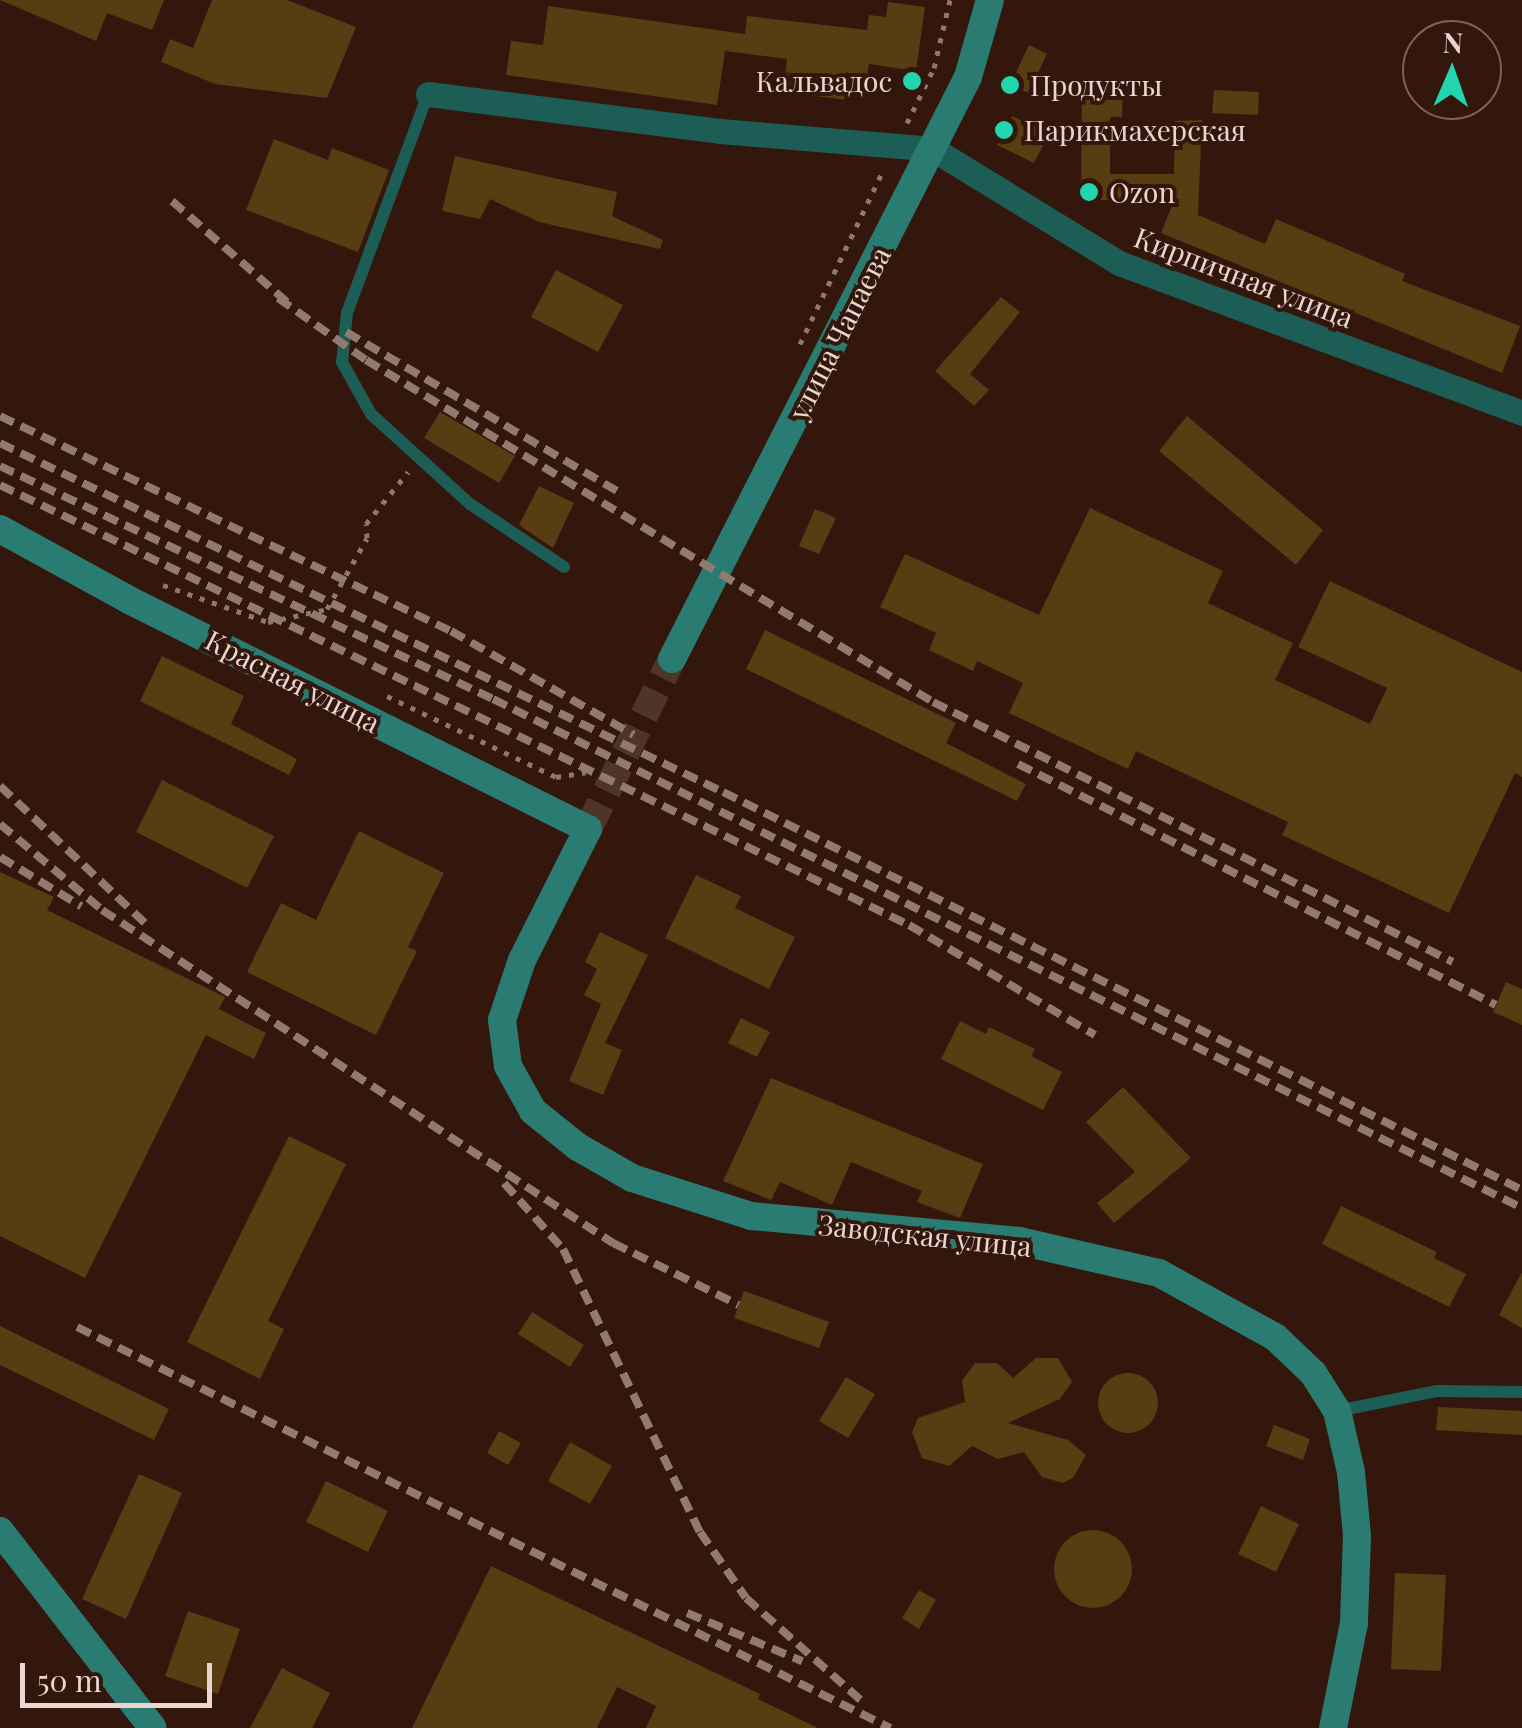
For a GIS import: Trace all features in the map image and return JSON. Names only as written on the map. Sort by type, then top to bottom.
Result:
[{"type":"main road","name":"улица Чапаева","points":[[672,659],[968,77],[990,0]]},
{"type":"main road","name":"Красная улица","points":[[0,529],[128,600],[588,829]]},
{"type":"main road","name":"Заводская улица","points":[[588,829],[522,960],[502,1020],[508,1066],[533,1111],[578,1147],[632,1178],[751,1216],[1019,1241],[1159,1273],[1274,1337],[1313,1373],[1337,1412],[1358,1536],[1352,1640],[1333,1728]]},
{"type":"main road","points":[[0,1531],[153,1728]]},
{"type":"street","name":"Кирпичная улица","points":[[428,94],[933,149],[1118,262],[1522,413]]},
{"type":"lane","points":[[428,94],[347,313],[342,362],[371,414],[470,504],[564,567]]},
{"type":"lane","points":[[1337,1412],[1436,1391],[1522,1392]]},
{"type":"path","points":[[794,356],[934,68],[950,0]]},
{"type":"path","points":[[227,619],[156,582],[268,622],[327,609],[367,538],[366,524],[420,458]]},
{"type":"path","points":[[383,694],[556,777],[586,772]]},
{"type":"building","points":[[0,0],[164,0],[152,30],[107,13],[96,41]]},
{"type":"building","points":[[212,0],[287,0],[356,27],[327,98],[215,84],[161,62],[170,39],[193,48]]},
{"type":"building","points":[[888,2],[925,7],[916,71],[869,64],[867,77],[850,75],[847,100],[783,92],[787,59],[725,51],[717,105],[506,75],[511,41],[543,45],[548,6],[745,34],[747,16],[867,30],[869,15],[886,17]]},
{"type":"building","points":[[1029,45],[1047,54],[1028,93],[1010,85]]},
{"type":"building","points":[[1082,77],[1123,77],[1122,117],[1110,117],[1110,174],[1174,174],[1175,121],[1202,120],[1198,215],[1265,244],[1276,219],[1405,274],[1402,281],[1520,326],[1502,373],[1161,233],[1174,201],[1081,200]]},
{"type":"building","points":[[1214,90],[1259,92],[1258,115],[1212,113]]},
{"type":"building","points":[[1012,116],[1049,134],[1034,163],[997,145]]},
{"type":"building","points":[[274,139],[328,160],[332,148],[389,170],[358,252],[246,210]]},
{"type":"building","points":[[455,156],[617,192],[612,216],[663,240],[660,249],[539,222],[490,199],[480,219],[442,211]]},
{"type":"building","points":[[556,270],[623,305],[598,352],[531,317]]},
{"type":"building","points":[[1001,297],[1020,312],[970,374],[989,390],[974,406],[935,371]]},
{"type":"building","points":[[440,412],[515,456],[499,483],[424,438]]},
{"type":"building","points":[[1187,416],[1323,530],[1296,565],[1159,451]]},
{"type":"building","points":[[539,486],[574,503],[553,548],[519,525]]},
{"type":"building","points":[[1090,508],[1223,571],[1208,603],[1293,643],[1275,680],[1370,724],[1387,688],[1298,647],[1330,581],[1522,672],[1522,777],[1515,773],[1449,913],[1282,835],[1288,822],[1136,751],[1128,769],[1009,713],[1023,683],[977,661],[973,671],[929,650],[936,633],[880,607],[905,554],[1039,615]]},
{"type":"building","points":[[815,509],[836,518],[819,554],[799,546]]},
{"type":"building","points":[[765,630],[956,723],[946,743],[1026,784],[1017,801],[746,669]]},
{"type":"building","points":[[162,656],[244,696],[231,724],[297,759],[289,775],[140,701]]},
{"type":"building","points":[[162,780],[274,836],[247,888],[136,832]]},
{"type":"building","points":[[359,831],[444,873],[408,947],[417,951],[376,1035],[247,972],[281,903],[316,920]]},
{"type":"building","points":[[0,872],[54,897],[47,910],[225,997],[219,1009],[266,1033],[254,1059],[206,1035],[85,1278],[0,1236]]},
{"type":"building","points":[[696,875],[741,896],[735,908],[795,937],[769,989],[665,938]]},
{"type":"building","points":[[600,932],[648,955],[605,1043],[622,1050],[603,1095],[569,1081],[601,1004],[584,995],[597,969],[585,962]]},
{"type":"building","points":[[1506,982],[1522,989],[1522,1025],[1493,1012]]},
{"type":"building","points":[[741,1018],[770,1032],[757,1057],[728,1043]]},
{"type":"building","points":[[960,1021],[986,1034],[989,1027],[1035,1049],[1031,1056],[1062,1072],[1043,1110],[941,1059]]},
{"type":"building","points":[[771,1078],[983,1164],[960,1218],[917,1202],[922,1191],[851,1162],[832,1205],[780,1182],[771,1200],[723,1181]]},
{"type":"building","points":[[1123,1087],[1191,1158],[1114,1223],[1097,1203],[1135,1172],[1086,1122]]},
{"type":"building","points":[[289,1136],[346,1164],[268,1321],[284,1329],[260,1379],[187,1342]]},
{"type":"building","points":[[1341,1206],[1437,1252],[1434,1258],[1466,1274],[1449,1307],[1322,1244]]},
{"type":"building","points":[[1522,1272],[1522,1328],[1499,1315]]},
{"type":"building","points":[[744,1291],[829,1322],[819,1348],[734,1318]]},
{"type":"building","points":[[532,1312],[584,1345],[570,1367],[518,1334]]},
{"type":"building","points":[[0,1326],[169,1409],[154,1440],[0,1365]]},
{"type":"building","points":[[1036,1358],[1058,1358],[1072,1382],[1060,1399],[1008,1423],[1068,1440],[1086,1455],[1073,1478],[1063,1483],[1042,1477],[1024,1452],[998,1459],[972,1446],[949,1466],[922,1458],[912,1432],[918,1418],[965,1402],[962,1381],[975,1363],[997,1363],[1013,1378]]},
{"type":"building","points":[[1128,1373],[1149,1382],[1158,1403],[1149,1424],[1128,1433],[1107,1424],[1098,1403],[1107,1382]]},
{"type":"building","points":[[846,1377],[875,1394],[848,1438],[819,1421]]},
{"type":"building","points":[[1438,1407],[1522,1411],[1522,1435],[1436,1430]]},
{"type":"building","points":[[1274,1425],[1310,1439],[1303,1460],[1266,1446]]},
{"type":"building","points":[[499,1431],[521,1443],[508,1465],[487,1453]]},
{"type":"building","points":[[570,1442],[612,1466],[590,1504],[548,1481]]},
{"type":"building","points":[[139,1474],[182,1493],[126,1619],[82,1599]]},
{"type":"building","points":[[326,1481],[388,1511],[368,1552],[306,1522]]},
{"type":"building","points":[[1261,1506],[1299,1524],[1276,1572],[1238,1554]]},
{"type":"building","points":[[1093,1530],[1108,1533],[1120,1542],[1129,1554],[1129,1584],[1120,1596],[1108,1605],[1093,1608],[1078,1605],[1066,1596],[1057,1584],[1054,1569],[1057,1554],[1066,1542],[1078,1533]]},
{"type":"building","points":[[491,1566],[760,1694],[758,1699],[818,1728],[646,1728],[656,1706],[617,1687],[597,1728],[412,1728]]},
{"type":"building","points":[[1395,1573],[1446,1575],[1441,1671],[1391,1669]]},
{"type":"building","points":[[919,1590],[936,1600],[919,1629],[902,1618]]},
{"type":"building","points":[[188,1611],[240,1629],[218,1694],[165,1676]]},
{"type":"building","points":[[282,1668],[330,1693],[312,1728],[250,1728]]},
{"type":"tunnel","points":[[588,829],[672,659]]},
{"type":"railway","points":[[172,201],[288,303]]},
{"type":"railway","points":[[278,298],[366,360],[933,702],[1453,962]]},
{"type":"railway","points":[[346,332],[617,491]]},
{"type":"railway","points":[[0,416],[451,631],[634,735]]},
{"type":"railway","points":[[0,443],[723,792],[1522,1190]]},
{"type":"railway","points":[[0,466],[493,699],[1522,1208]]},
{"type":"railway","points":[[0,485],[909,925],[1095,1035]]},
{"type":"railway","points":[[1018,764],[1496,1005]]},
{"type":"railway","points":[[0,786],[149,927]]},
{"type":"railway","points":[[0,824],[102,910],[613,1243],[739,1305]]},
{"type":"railway","points":[[0,857],[81,906]]},
{"type":"railway","points":[[504,1183],[563,1249],[700,1532],[746,1598],[866,1705]]},
{"type":"railway","points":[[77,1327],[890,1728]]},
{"type":"railway","points":[[687,1613],[802,1661]]},
{"type":"place","name":"Кальвадос","points":[[912,81]]},
{"type":"place","name":"Продукты","points":[[1010,85]]},
{"type":"place","name":"Парикмахерская","points":[[1004,130]]},
{"type":"place","name":"Ozon","points":[[1089,192]]}]
